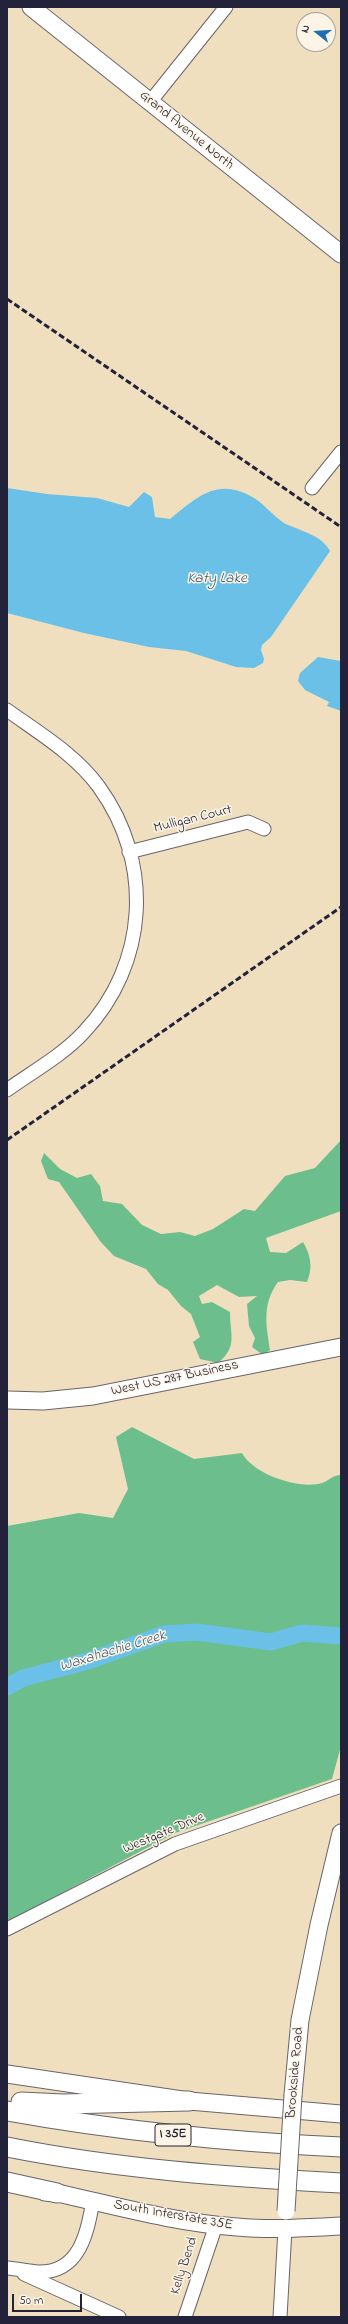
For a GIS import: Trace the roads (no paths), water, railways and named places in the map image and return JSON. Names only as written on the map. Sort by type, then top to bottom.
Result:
[{"type":"highway","points":[[7,2100],[50,2104],[189,2101]]},
{"type":"highway","name":"I 35E","points":[[7,2111],[137,2131],[203,2139],[341,2147]]},
{"type":"highway","points":[[7,2147],[98,2162],[182,2172],[341,2183]]},
{"type":"highway","points":[[7,2182],[57,2193]]},
{"type":"main road","name":"Grand Avenue North","points":[[31,7],[341,254]]},
{"type":"main road","name":"West US 287 Business","points":[[7,1400],[43,1402],[94,1396],[341,1347]]},
{"type":"main road","name":"Brookside Road","points":[[285,2229],[300,2020],[319,1925],[341,1837]]},
{"type":"main road","points":[[7,2074],[189,2101],[341,2114]]},
{"type":"main road","name":"South Interstate 35E","points":[[7,2189],[57,2193],[216,2225],[285,2229],[341,2226]]},
{"type":"street","points":[[150,102],[226,7]]},
{"type":"street","points":[[312,488],[341,452]]},
{"type":"street","points":[[7,710],[57,746],[99,786],[116,814],[135,868],[136,927],[130,954],[120,979],[103,1009],[84,1032],[62,1051],[7,1090]]},
{"type":"street","name":"Mulligan Court","points":[[129,852],[248,822],[264,829]]},
{"type":"street","name":"Westgate Drive","points":[[7,1929],[175,1844],[341,1786]]},
{"type":"street","points":[[10,2268],[39,2272],[51,2270],[66,2264],[77,2255],[82,2245],[93,2201]]},
{"type":"street","name":"Kelly Bend","points":[[185,2317],[216,2225]]},
{"type":"street","name":"Brookside Road","points":[[280,2317],[285,2229]]},
{"type":"street","points":[[10,2268],[120,2317]]},
{"type":"water","name":"Katy Lake","points":[[7,488],[47,494],[97,498],[129,507],[144,492],[152,497],[155,517],[170,519],[189,503],[199,497],[219,489],[229,489],[241,492],[254,498],[284,523],[315,537],[326,545],[330,551],[271,637],[262,645],[261,650],[264,659],[263,663],[254,668],[236,667],[186,651],[149,647],[84,633],[7,613]]},
{"type":"water","points":[[318,657],[341,661],[341,711],[327,706],[329,702],[305,690],[298,681],[300,673]]},
{"type":"waterway","name":"Waxahachie Creek","points":[[7,1687],[23,1678],[88,1661],[164,1634],[197,1632],[271,1642],[302,1633],[341,1636]]},
{"type":"railway","points":[[7,299],[341,527]]},
{"type":"railway","points":[[7,1140],[341,907]]}]
